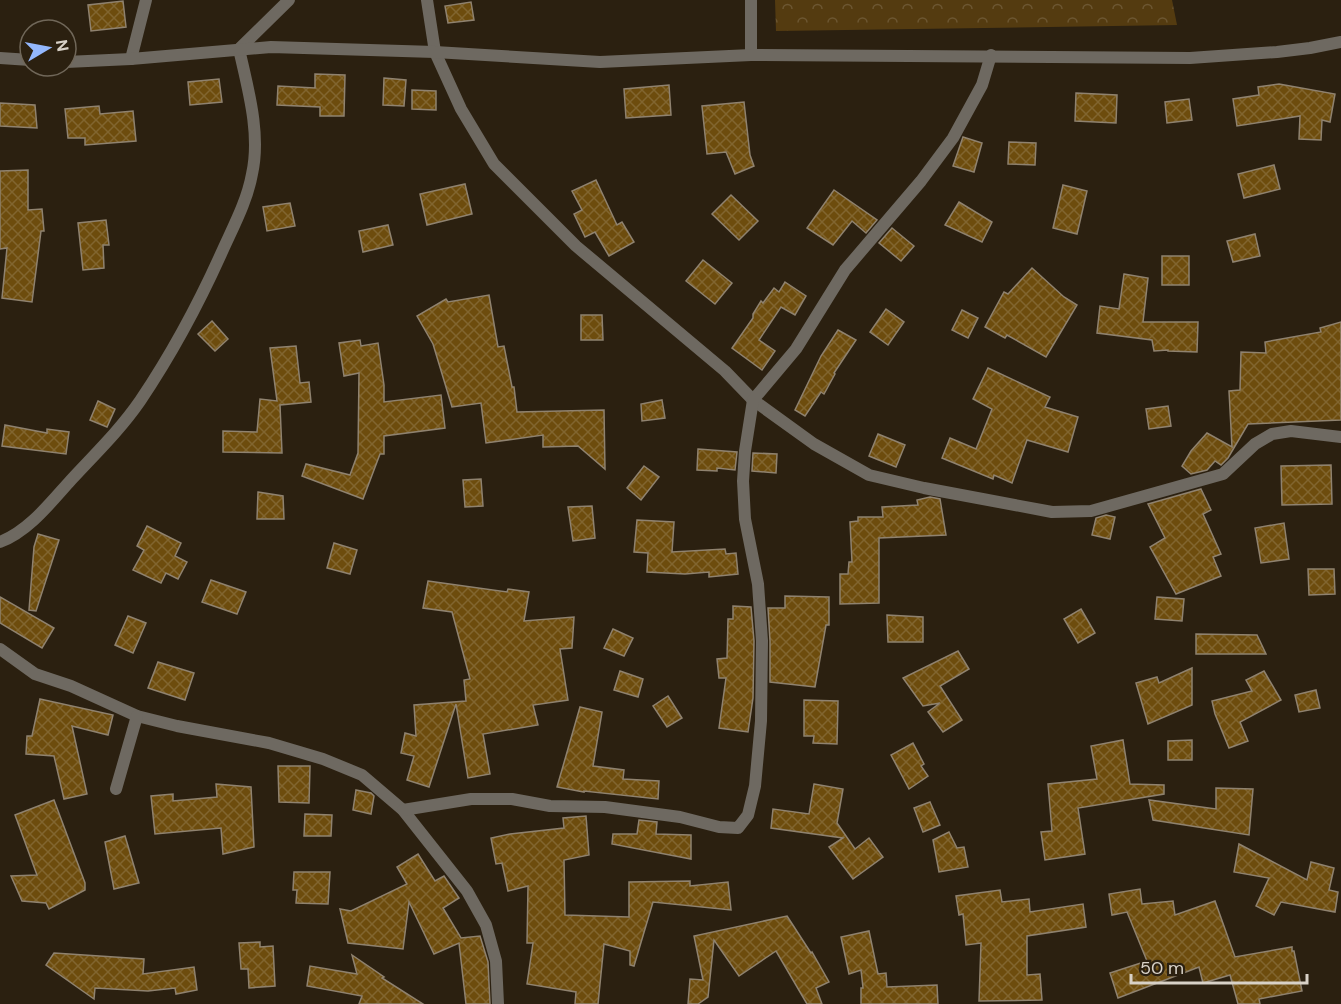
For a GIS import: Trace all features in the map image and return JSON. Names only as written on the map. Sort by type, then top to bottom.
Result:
[{"type":"street","points":[[131,59],[146,0]]},
{"type":"street","points":[[239,49],[289,0]]},
{"type":"street","points":[[427,0],[435,52],[461,109],[494,164],[576,246],[725,371],[753,400],[814,444],[869,475],[924,488],[1052,512],[1091,511],[1223,474],[1255,444],[1272,434],[1291,431],[1341,436]]},
{"type":"street","points":[[751,0],[751,55]]},
{"type":"street","points":[[78,61],[271,47],[435,52],[600,62],[751,55],[1190,58],[1277,52],[1341,42]]},
{"type":"street","points":[[0,542],[14,535],[47,506],[139,403],[170,355],[210,279],[239,214],[252,174],[256,141],[239,49]]},
{"type":"street","points":[[403,810],[471,799],[513,799],[550,806],[605,807],[680,817],[719,827],[738,828],[748,816],[755,786],[761,721],[762,641],[758,584],[745,519],[743,481],[753,400],[796,349],[845,270],[921,181],[953,138],[982,85],[991,55]]},
{"type":"street","points":[[0,58],[18,59]]},
{"type":"street","points":[[0,649],[35,674],[71,686],[136,716],[269,743],[323,759],[362,775],[403,810],[467,891],[486,925],[496,961],[498,1004]]},
{"type":"street","points":[[116,789],[136,716]]},
{"type":"green space","points":[[775,0],[1172,0],[1177,25],[776,31]]},
{"type":"building","points":[[123,1],[126,27],[91,31],[88,5]]},
{"type":"building","points":[[471,2],[474,20],[448,23],[445,6]]},
{"type":"building","points":[[315,74],[345,75],[344,116],[320,116],[320,107],[277,105],[278,86],[315,88]]},
{"type":"building","points":[[384,78],[406,80],[404,106],[383,105]]},
{"type":"building","points":[[219,79],[222,102],[190,105],[188,82]]},
{"type":"building","points":[[1279,84],[1335,94],[1330,122],[1322,120],[1321,140],[1299,139],[1300,116],[1237,126],[1233,99],[1259,95],[1258,87]]},
{"type":"building","points":[[669,85],[671,115],[626,118],[624,89]]},
{"type":"building","points":[[412,90],[436,91],[436,110],[412,109]]},
{"type":"building","points":[[1076,93],[1117,95],[1116,123],[1075,121]]},
{"type":"building","points":[[1189,99],[1192,120],[1167,123],[1165,102]]},
{"type":"building","points":[[744,102],[750,155],[754,166],[735,174],[726,152],[707,154],[702,106]]},
{"type":"building","points":[[0,103],[35,105],[37,128],[0,126]]},
{"type":"building","points":[[99,106],[100,114],[133,111],[136,141],[85,145],[85,138],[68,138],[65,109]]},
{"type":"building","points":[[963,137],[982,143],[974,172],[953,166]]},
{"type":"building","points":[[1009,142],[1036,143],[1035,165],[1008,164]]},
{"type":"building","points":[[1274,165],[1280,189],[1244,198],[1238,174]]},
{"type":"building","points":[[28,170],[28,210],[42,209],[44,231],[41,231],[32,302],[2,298],[7,248],[0,249],[0,171]]},
{"type":"building","points":[[596,180],[617,225],[622,222],[634,242],[609,256],[595,232],[585,237],[574,214],[582,210],[572,191]]},
{"type":"building","points":[[465,184],[472,214],[427,225],[420,194]]},
{"type":"building","points":[[1063,185],[1087,191],[1077,234],[1053,228]]},
{"type":"building","points":[[834,190],[877,220],[866,233],[852,221],[833,245],[807,228]]},
{"type":"building","points":[[731,195],[758,221],[739,240],[712,214]]},
{"type":"building","points":[[959,202],[992,222],[982,242],[945,225]]},
{"type":"building","points":[[290,203],[295,226],[267,231],[263,207]]},
{"type":"building","points":[[106,220],[109,245],[103,245],[104,268],[83,270],[78,223]]},
{"type":"building","points":[[388,225],[393,245],[363,252],[359,231]]},
{"type":"building","points":[[892,228],[914,246],[901,261],[879,243]]},
{"type":"building","points":[[1255,234],[1260,256],[1233,262],[1227,241]]},
{"type":"building","points":[[1162,256],[1189,256],[1189,285],[1162,285]]},
{"type":"building","points":[[703,260],[732,283],[715,304],[686,281]]},
{"type":"building","points":[[1032,268],[1064,297],[1077,305],[1046,357],[1007,335],[1005,338],[985,327],[1004,292],[1008,294]]},
{"type":"building","points":[[1124,274],[1148,278],[1143,322],[1198,322],[1197,352],[1154,351],[1152,340],[1097,333],[1100,306],[1119,309]]},
{"type":"building","points":[[785,282],[806,296],[795,315],[781,307],[759,340],[775,351],[762,370],[732,348],[753,318],[761,301],[763,303],[774,288],[779,292]]},
{"type":"building","points":[[489,295],[498,347],[504,346],[512,387],[514,387],[517,412],[604,410],[605,469],[578,446],[543,447],[543,435],[486,443],[481,403],[452,407],[433,344],[417,316],[446,299],[448,302]]},
{"type":"building","points":[[886,309],[904,322],[888,345],[870,332]]},
{"type":"building","points":[[962,310],[978,318],[968,338],[952,330]]},
{"type":"building","points":[[581,315],[602,315],[603,340],[581,340]]},
{"type":"building","points":[[212,321],[228,339],[215,351],[198,334]]},
{"type":"building","points":[[1341,322],[1341,420],[1248,424],[1228,458],[1221,465],[1215,461],[1207,470],[1191,474],[1182,466],[1191,451],[1207,433],[1232,447],[1229,391],[1240,390],[1241,352],[1266,353],[1265,342],[1321,332],[1320,328]]},
{"type":"building","points":[[838,330],[856,340],[834,373],[824,394],[821,392],[805,416],[795,410],[821,356]]},
{"type":"building","points":[[360,340],[361,346],[378,343],[384,402],[441,395],[445,428],[384,436],[384,454],[380,454],[363,499],[302,476],[306,464],[350,475],[358,453],[359,373],[344,376],[339,343]]},
{"type":"building","points":[[296,346],[300,383],[309,382],[311,402],[280,405],[282,453],[223,452],[223,431],[257,432],[260,399],[277,401],[270,348]]},
{"type":"building","points":[[988,368],[1050,397],[1045,407],[1078,417],[1068,452],[1027,440],[1012,483],[994,475],[993,479],[942,458],[950,438],[976,449],[992,409],[973,399]]},
{"type":"building","points":[[662,400],[665,418],[642,421],[641,404]]},
{"type":"building","points":[[98,401],[115,409],[107,427],[90,420]]},
{"type":"building","points":[[1168,406],[1171,426],[1149,429],[1146,409]]},
{"type":"building","points":[[5,425],[47,433],[47,429],[69,432],[66,454],[2,446]]},
{"type":"building","points":[[878,434],[905,445],[896,467],[869,456]]},
{"type":"building","points":[[698,449],[737,452],[735,470],[717,468],[717,471],[697,470]]},
{"type":"building","points":[[753,453],[777,454],[776,473],[752,471]]},
{"type":"building","points":[[1331,465],[1332,504],[1282,505],[1281,466]]},
{"type":"building","points":[[644,466],[659,477],[641,500],[627,488]]},
{"type":"building","points":[[481,479],[483,506],[465,507],[463,480]]},
{"type":"building","points":[[1201,489],[1211,510],[1203,514],[1221,554],[1213,557],[1221,576],[1176,594],[1150,547],[1165,538],[1148,504]]},
{"type":"building","points":[[258,492],[283,496],[284,519],[257,519]]},
{"type":"building","points":[[930,497],[940,499],[946,535],[879,538],[879,603],[840,604],[840,574],[848,574],[849,562],[852,562],[850,522],[858,521],[858,517],[883,517],[882,507],[918,505],[917,500]]},
{"type":"building","points":[[592,506],[595,538],[573,541],[568,507]]},
{"type":"building","points":[[1106,515],[1115,517],[1110,539],[1092,535],[1096,518]]},
{"type":"building","points":[[637,520],[674,522],[672,552],[725,549],[726,554],[736,553],[738,574],[709,577],[709,572],[685,574],[647,572],[648,553],[634,552]]},
{"type":"building","points":[[1284,523],[1289,559],[1261,563],[1255,528]]},
{"type":"building","points":[[147,526],[181,543],[175,556],[187,562],[178,579],[166,573],[161,583],[133,570],[144,550],[137,546]]},
{"type":"building","points":[[38,534],[59,540],[36,611],[29,610],[34,547]]},
{"type":"building","points":[[334,543],[357,550],[350,574],[327,568]]},
{"type":"building","points":[[1308,569],[1334,569],[1335,594],[1309,595]]},
{"type":"building","points":[[211,580],[246,592],[237,614],[202,602]]},
{"type":"building","points":[[428,581],[507,592],[508,589],[529,592],[524,621],[574,617],[572,648],[560,649],[568,700],[533,705],[538,725],[483,734],[490,774],[468,778],[456,704],[429,787],[407,780],[414,756],[401,753],[405,733],[416,736],[414,705],[466,701],[464,680],[470,679],[452,612],[423,608]]},
{"type":"building","points":[[785,596],[829,597],[829,625],[826,625],[815,687],[770,682],[768,608],[785,608]]},
{"type":"building","points":[[0,597],[54,628],[42,648],[0,623]]},
{"type":"building","points":[[1157,597],[1184,599],[1182,621],[1155,619]]},
{"type":"building","points":[[733,606],[751,607],[754,641],[753,698],[748,732],[719,728],[726,678],[719,678],[717,659],[727,658],[728,619],[733,619]]},
{"type":"building","points":[[1081,609],[1095,633],[1078,643],[1064,619]]},
{"type":"building","points":[[887,615],[923,617],[923,642],[888,642]]},
{"type":"building","points":[[128,616],[146,623],[133,653],[115,645]]},
{"type":"building","points":[[613,629],[633,638],[624,656],[604,648]]},
{"type":"building","points":[[1196,634],[1257,635],[1266,654],[1196,654]]},
{"type":"building","points":[[958,651],[969,669],[940,686],[962,720],[943,732],[928,712],[940,703],[923,706],[903,678]]},
{"type":"building","points":[[158,662],[194,673],[185,700],[148,688]]},
{"type":"building","points":[[1192,668],[1192,705],[1148,724],[1136,683],[1157,677],[1159,683]]},
{"type":"building","points":[[620,671],[643,679],[638,697],[614,690]]},
{"type":"building","points":[[1264,671],[1281,700],[1240,722],[1248,741],[1229,748],[1212,701],[1252,691],[1246,680]]},
{"type":"building","points":[[1316,690],[1320,708],[1299,712],[1295,695]]},
{"type":"building","points":[[668,696],[682,718],[667,727],[653,706]]},
{"type":"building","points":[[40,699],[113,715],[108,735],[72,726],[87,794],[64,799],[54,756],[26,754],[27,736],[32,736]]},
{"type":"building","points":[[804,700],[838,701],[837,744],[813,743],[814,736],[804,736]]},
{"type":"building","points":[[580,707],[602,712],[593,766],[624,770],[623,779],[659,781],[658,799],[557,787]]},
{"type":"building","points":[[1123,740],[1130,784],[1164,785],[1164,794],[1078,808],[1085,854],[1045,860],[1041,832],[1052,831],[1048,784],[1097,779],[1091,746]]},
{"type":"building","points":[[1192,740],[1192,760],[1168,760],[1168,741]]},
{"type":"building","points":[[913,743],[924,764],[921,766],[928,776],[909,789],[891,755]]},
{"type":"building","points":[[278,766],[310,766],[309,803],[279,802]]},
{"type":"building","points":[[216,784],[251,787],[254,847],[223,854],[221,828],[155,834],[151,796],[173,794],[173,801],[217,797]]},
{"type":"building","points":[[814,784],[843,789],[837,823],[855,849],[869,838],[883,857],[853,879],[829,847],[843,838],[771,828],[773,809],[809,814]]},
{"type":"building","points":[[1216,788],[1253,789],[1249,835],[1153,820],[1149,800],[1216,809]]},
{"type":"building","points":[[356,790],[371,793],[374,796],[371,814],[353,810]]},
{"type":"building","points":[[54,800],[85,883],[85,890],[49,909],[46,903],[22,901],[11,876],[37,875],[15,815]]},
{"type":"building","points":[[930,802],[940,825],[923,832],[914,808]]},
{"type":"building","points":[[305,814],[332,815],[331,836],[304,836]]},
{"type":"building","points":[[586,816],[589,855],[564,860],[565,915],[629,917],[629,882],[690,881],[690,886],[728,882],[731,910],[653,902],[634,966],[630,965],[630,951],[604,944],[598,1004],[575,1004],[576,992],[527,984],[533,943],[527,943],[528,886],[508,891],[502,863],[496,864],[491,838],[564,828],[563,818]]},
{"type":"building","points":[[639,820],[657,822],[656,834],[691,835],[691,859],[612,844],[613,834],[637,834]]},
{"type":"building","points":[[949,832],[957,848],[964,847],[968,867],[939,872],[933,840]]},
{"type":"building","points":[[125,836],[139,883],[114,889],[105,842]]},
{"type":"building","points":[[1239,844],[1307,880],[1311,862],[1334,868],[1329,890],[1338,892],[1335,912],[1281,902],[1274,915],[1256,906],[1269,878],[1234,872]]},
{"type":"building","points":[[418,854],[435,881],[444,876],[459,898],[443,908],[461,938],[480,936],[488,962],[490,1004],[466,1004],[459,943],[434,954],[409,902],[403,949],[348,943],[340,909],[351,911],[407,884],[397,867]]},
{"type":"building","points":[[294,872],[330,872],[328,904],[296,903],[297,890],[293,890]]},
{"type":"building","points":[[1140,889],[1142,904],[1173,901],[1175,915],[1215,901],[1235,957],[1292,947],[1302,991],[1259,999],[1260,1004],[1238,1004],[1230,975],[1203,983],[1199,967],[1118,998],[1110,973],[1147,961],[1127,912],[1112,915],[1109,894]]},
{"type":"building","points":[[1000,890],[1002,902],[1029,899],[1030,912],[1083,904],[1086,927],[1027,936],[1027,975],[1040,974],[1042,1000],[979,1001],[981,943],[966,945],[963,914],[959,915],[956,896]]},
{"type":"building","points":[[787,916],[829,982],[816,988],[822,1004],[807,1004],[776,951],[739,976],[714,940],[708,997],[698,1004],[688,1004],[690,979],[703,980],[694,936]]},
{"type":"building","points":[[869,931],[878,974],[886,973],[887,987],[937,985],[938,1004],[861,1004],[861,988],[863,988],[861,970],[849,974],[841,937]]},
{"type":"building","points":[[260,942],[260,947],[273,946],[275,986],[249,988],[248,969],[241,969],[239,943]]},
{"type":"building","points":[[54,953],[144,959],[143,974],[194,967],[197,990],[176,994],[175,988],[148,991],[95,988],[94,999],[46,965]]},
{"type":"building","points":[[352,955],[384,977],[382,978],[423,1004],[359,1004],[362,996],[307,986],[310,966],[357,974]]}]
